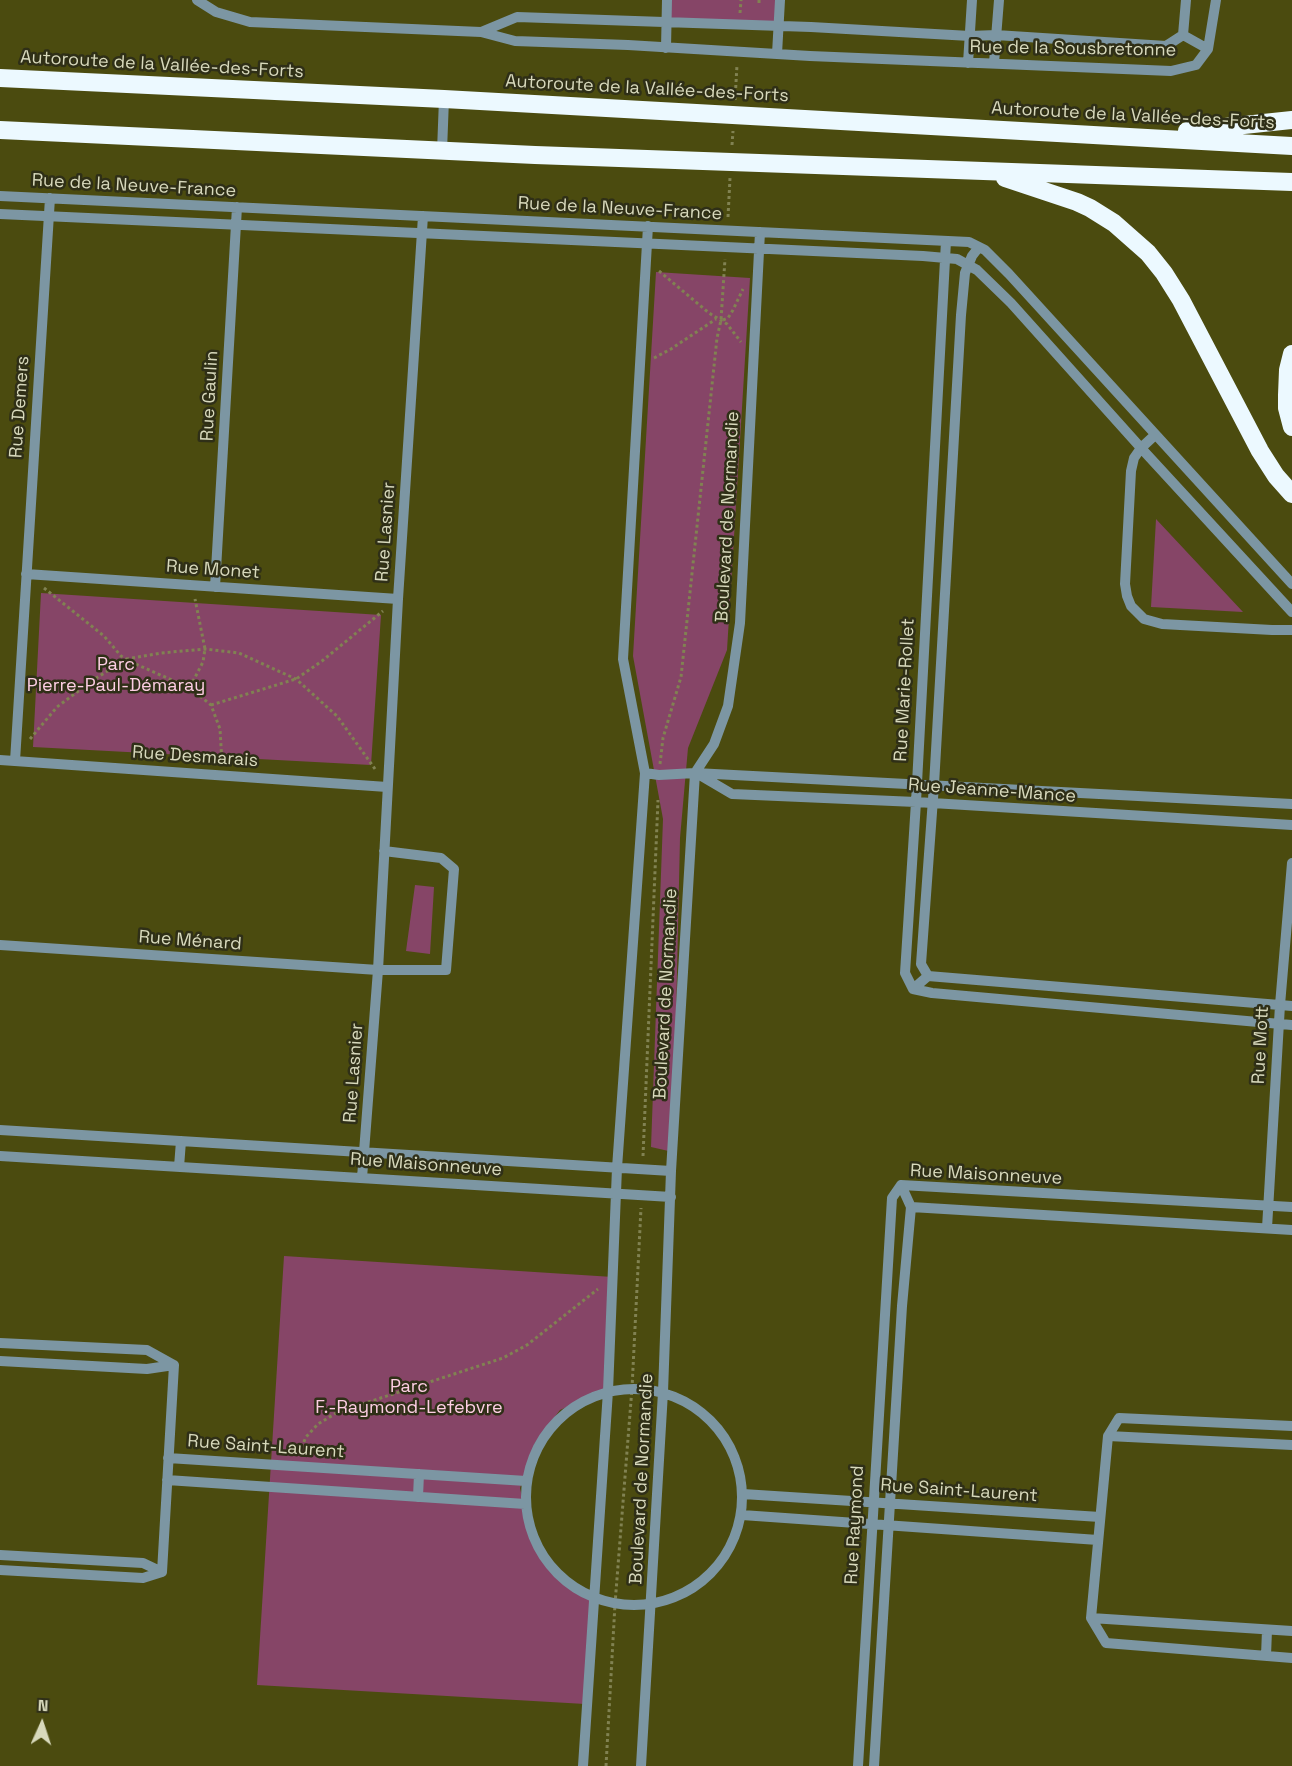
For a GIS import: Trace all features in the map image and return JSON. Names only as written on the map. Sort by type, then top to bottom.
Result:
[{"type":"highway","name":"Autoroute de la Vallée-des-Forts","points":[[0,78],[444,99],[1292,146]]},
{"type":"highway","points":[[1135,137],[1292,120]]},
{"type":"highway","points":[[0,130],[442,151],[1292,182]]},
{"type":"highway","points":[[986,171],[1090,208],[1121,228],[1148,253],[1181,300],[1260,451],[1276,476],[1292,494]]},
{"type":"highway","points":[[1292,354],[1288,370],[1287,408],[1292,427]]},
{"type":"street","name":"Rue de la Sousbretonne","points":[[196,0],[216,12],[250,22],[481,32],[515,41],[777,54],[1171,71],[1196,65],[1208,49],[1183,35],[1166,46],[996,35],[970,36],[666,21],[517,17],[481,32]]},
{"type":"street","points":[[666,48],[667,0]]},
{"type":"street","points":[[777,54],[780,0]]},
{"type":"street","points":[[968,63],[972,0]]},
{"type":"street","points":[[994,63],[999,0]]},
{"type":"street","points":[[1183,35],[1186,0]]},
{"type":"street","points":[[1208,49],[1216,0]]},
{"type":"street","points":[[442,151],[444,99]]},
{"type":"street","name":"Rue de la Neuve-France","points":[[0,196],[969,242],[980,247]]},
{"type":"street","name":"Rue Demers","points":[[15,759],[50,198]]},
{"type":"street","name":"Rue Gaulin","points":[[215,587],[237,207]]},
{"type":"street","name":"Rue de la Neuve-France","points":[[0,214],[957,259],[969,264],[984,276],[1011,303],[1292,612]]},
{"type":"street","name":"Rue Lasnier","points":[[362,1178],[378,970],[398,599],[423,216]]},
{"type":"street","name":"Boulevard de Normandie","points":[[583,1766],[608,1391],[617,1168],[645,773],[623,659],[648,226]]},
{"type":"street","name":"Boulevard de Normandie","points":[[641,1766],[663,1392],[671,1171],[695,773],[714,744],[729,706],[740,623],[760,232]]},
{"type":"street","name":"Rue Marie-Rollet","points":[[913,989],[905,973],[946,241]]},
{"type":"street","points":[[980,247],[1007,272],[1292,584]]},
{"type":"street","name":"Rue Marie-Rollet","points":[[928,976],[921,964],[934,785],[962,297],[965,273],[980,247]]},
{"type":"street","points":[[1155,435],[1134,458],[1131,471],[1125,584],[1126,596],[1135,611],[1150,621],[1162,624],[1292,630]]},
{"type":"street","points":[[932,500],[951,501]]},
{"type":"street","name":"Rue Monet","points":[[26,574],[398,599]]},
{"type":"street","name":"Rue Desmarais","points":[[0,760],[15,759],[387,787]]},
{"type":"street","name":"Rue Jeanne-Mance","points":[[645,773],[659,775],[695,773],[1292,804]]},
{"type":"street","name":"Rue Jeanne-Mance","points":[[695,773],[732,794],[916,802],[1292,825]]},
{"type":"street","points":[[378,970],[446,970],[454,869],[441,858],[384,851]]},
{"type":"street","name":"Rue Mott","points":[[1267,1228],[1280,1005],[1292,863]]},
{"type":"street","name":"Rue Ménard","points":[[0,945],[378,970]]},
{"type":"street","points":[[913,989],[928,976],[1292,1006]]},
{"type":"street","points":[[913,989],[932,993],[1292,1025]]},
{"type":"street","name":"Rue Maisonneuve","points":[[0,1130],[671,1171]]},
{"type":"street","points":[[179,1167],[181,1141]]},
{"type":"street","name":"Rue Maisonneuve","points":[[0,1156],[671,1197]]},
{"type":"street","name":"Rue Maisonneuve","points":[[1292,1207],[901,1185],[911,1207],[1292,1230]]},
{"type":"street","name":"Rue Raymond","points":[[858,1766],[892,1198],[901,1185]]},
{"type":"street","name":"Rue Raymond","points":[[874,1766],[902,1306],[911,1207]]},
{"type":"street","points":[[885,1305],[902,1306]]},
{"type":"street","points":[[0,1343],[147,1350],[174,1365]]},
{"type":"street","points":[[0,1361],[147,1369],[174,1365]]},
{"type":"street","name":"Rue Saint-Laurent","points":[[174,1365],[168,1458],[526,1481]]},
{"type":"street","points":[[632,1388],[663,1392],[677,1397],[697,1408],[713,1422],[726,1439],[740,1471],[743,1494],[742,1515],[734,1541],[723,1560],[709,1576],[681,1595],[652,1604],[633,1606],[594,1598],[567,1583],[546,1561],[532,1534],[525,1504],[526,1481],[536,1450],[554,1424],[579,1404],[608,1391],[632,1388]]},
{"type":"street","points":[[1280,1445],[1287,1426],[1119,1418],[1108,1436],[1091,1618],[1106,1643],[1292,1658]]},
{"type":"street","points":[[1108,1436],[1292,1445]]},
{"type":"street","points":[[162,1572],[168,1458]]},
{"type":"street","points":[[418,1497],[419,1474]]},
{"type":"street","points":[[167,1480],[525,1504]]},
{"type":"street","name":"Rue Saint-Laurent","points":[[743,1494],[1100,1516]]},
{"type":"street","points":[[742,1515],[1098,1540]]},
{"type":"street","points":[[0,1555],[143,1563],[162,1572]]},
{"type":"street","points":[[0,1570],[143,1578],[162,1572]]},
{"type":"street","points":[[1091,1618],[1292,1631]]},
{"type":"street","points":[[1266,1656],[1267,1630]]},
{"type":"street","points":[[859,1748],[875,1748]]},
{"type":"path","points":[[739,23],[741,0]]},
{"type":"path","points":[[734,104],[737,58]]},
{"type":"path","points":[[732,150],[733,127]]},
{"type":"path","points":[[727,220],[730,173]]},
{"type":"path","points":[[643,1169],[659,775],[663,738],[681,677],[721,318],[725,254]]},
{"type":"path","points":[[659,271],[716,319]]},
{"type":"path","points":[[650,360],[716,319],[728,318],[743,288],[743,282]]},
{"type":"path","points":[[721,318],[745,346]]},
{"type":"path","points":[[26,574],[104,636],[121,656],[190,688],[211,705],[220,729],[222,776]]},
{"type":"path","points":[[190,688],[203,662],[205,648],[192,585]]},
{"type":"path","points":[[211,705],[296,679],[322,661],[398,599]]},
{"type":"path","points":[[15,759],[57,707],[93,680],[127,660],[205,648],[239,653],[296,679],[337,716],[387,787]]},
{"type":"path","points":[[606,1766],[615,1604],[632,1388],[641,1195]]},
{"type":"path","points":[[294,1466],[306,1437],[318,1424],[338,1412],[503,1358],[527,1345],[613,1277]]},
{"type":"green space","points":[[667,0],[779,0],[778,25],[667,20]]},
{"type":"green space","points":[[656,272],[750,278],[727,650],[688,748],[680,838],[673,1152],[651,1147],[663,819],[633,656]]},
{"type":"green space","points":[[1156,519],[1243,612],[1151,607]]},
{"type":"green space","name":"Parc Pierre-Paul-Démaray","points":[[41,593],[381,615],[371,765],[33,747]]},
{"type":"green space","points":[[415,885],[434,887],[430,954],[406,951]]},
{"type":"green space","name":"Parc F.-Raymond-Lefebvre","points":[[284,1256],[613,1277],[608,1389],[560,1410],[535,1443],[520,1488],[531,1535],[555,1570],[574,1586],[591,1595],[585,1704],[257,1685]]}]
